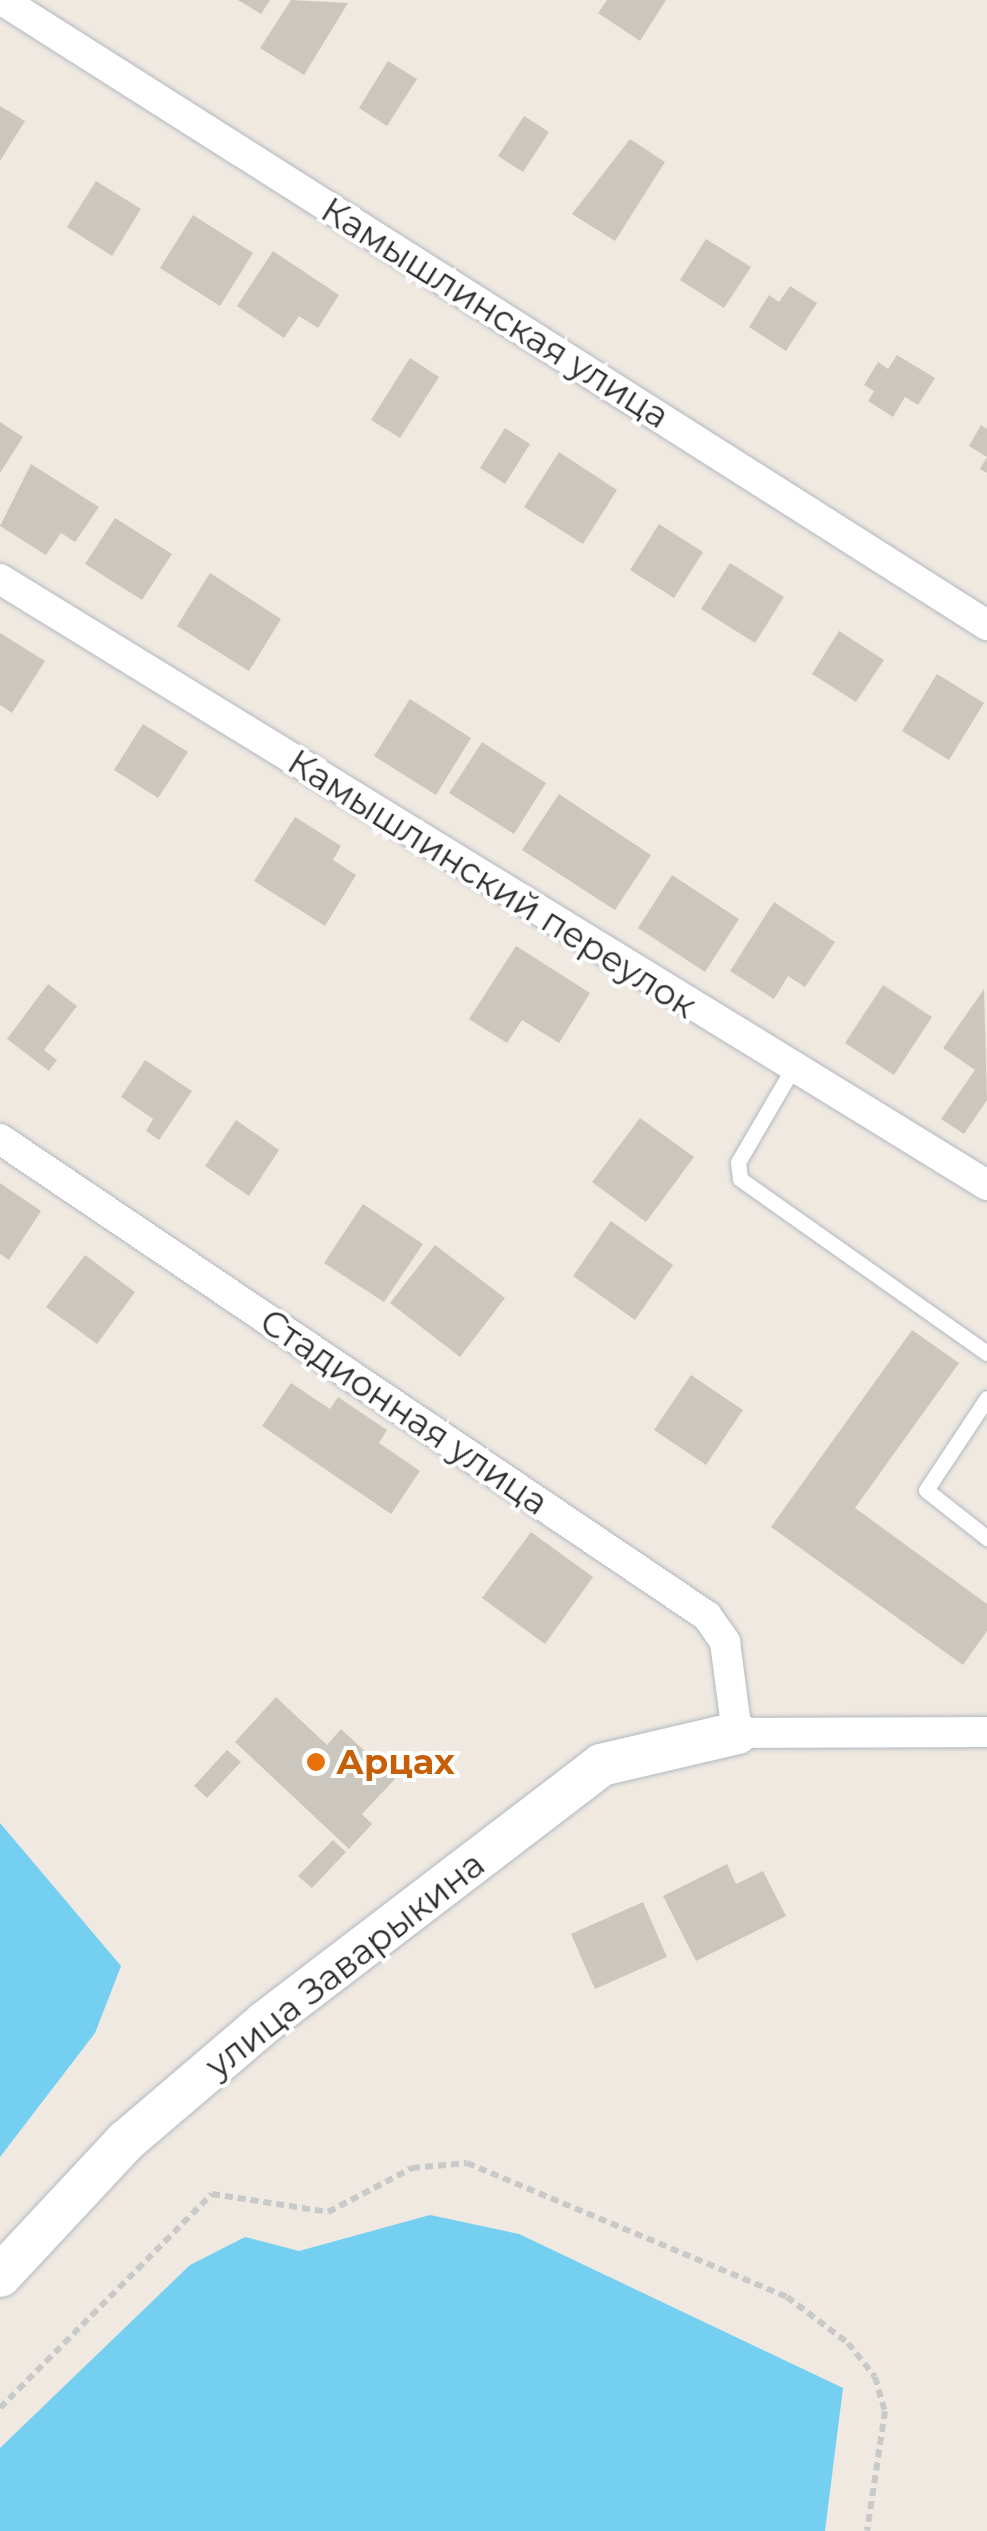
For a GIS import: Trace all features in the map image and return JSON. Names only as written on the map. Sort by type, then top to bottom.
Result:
[{"type":"street","name":"Камышлинская улица","points":[[2,0],[987,625]]},
{"type":"street","name":"Камышлинский переулок","points":[[0,579],[987,1184]]},
{"type":"street","name":"Стадионная улица","points":[[0,1139],[707,1616],[725,1642],[737,1732]]},
{"type":"street","points":[[737,1732],[987,1732]]},
{"type":"street","name":"улица Заварыкина","points":[[0,2276],[126,2141],[264,2023],[602,1766],[737,1732]]},
{"type":"lane","points":[[793,1068],[738,1162],[740,1179],[987,1353]]},
{"type":"lane","points":[[987,1398],[926,1490],[987,1538]]},
{"type":"path","points":[[0,2408],[212,2194],[328,2212],[412,2168],[467,2164],[787,2297],[848,2343],[875,2377],[885,2412],[867,2531]]},
{"type":"water","points":[[0,1823],[121,1966],[95,2033],[0,2157]]},
{"type":"water","points":[[430,2215],[519,2234],[843,2388],[825,2531],[0,2531],[0,2448],[190,2265],[245,2237],[299,2251]]},
{"type":"building","points":[[238,0],[270,0],[261,14]]},
{"type":"building","points":[[291,0],[348,3],[304,75],[260,48]]},
{"type":"building","points":[[607,0],[666,0],[640,41],[598,13]]},
{"type":"building","points":[[388,61],[417,79],[387,126],[359,108]]},
{"type":"building","points":[[0,106],[25,121],[0,161]]},
{"type":"building","points":[[524,116],[549,132],[523,172],[498,156]]},
{"type":"building","points":[[630,139],[665,162],[615,241],[572,214]]},
{"type":"building","points":[[96,181],[141,209],[112,256],[67,227]]},
{"type":"building","points":[[193,215],[253,253],[220,306],[160,268]]},
{"type":"building","points":[[706,239],[751,267],[724,308],[680,280]]},
{"type":"building","points":[[273,251],[339,295],[318,328],[299,316],[284,338],[237,306]]},
{"type":"building","points":[[790,286],[817,303],[786,351],[749,327],[769,295],[779,302]]},
{"type":"building","points":[[897,355],[935,378],[918,405],[905,397],[893,417],[868,401],[874,391],[864,385],[878,362],[888,369]]},
{"type":"building","points":[[410,358],[439,377],[400,438],[371,420]]},
{"type":"building","points":[[0,422],[23,437],[0,473]]},
{"type":"building","points":[[981,425],[987,429],[987,457],[969,446]]},
{"type":"building","points":[[505,428],[530,444],[505,484],[480,468]]},
{"type":"building","points":[[559,452],[617,490],[583,544],[524,507]]},
{"type":"building","points":[[31,464],[99,507],[75,542],[61,533],[46,555],[0,526]]},
{"type":"building","points":[[115,518],[172,554],[142,600],[85,564]]},
{"type":"building","points":[[659,524],[703,552],[674,598],[630,570]]},
{"type":"building","points":[[730,563],[784,597],[755,643],[701,609]]},
{"type":"building","points":[[210,573],[281,619],[249,671],[177,626]]},
{"type":"building","points":[[839,631],[884,660],[856,702],[812,674]]},
{"type":"building","points":[[0,633],[45,661],[12,713],[0,705]]},
{"type":"building","points":[[937,674],[984,703],[949,760],[902,731]]},
{"type":"building","points":[[410,699],[471,738],[436,795],[374,756]]},
{"type":"building","points":[[143,724],[188,752],[158,798],[114,770]]},
{"type":"building","points":[[482,742],[546,783],[514,834],[449,793]]},
{"type":"building","points":[[559,794],[651,855],[615,910],[522,850]]},
{"type":"building","points":[[295,817],[341,846],[333,860],[356,875],[325,926],[254,881]]},
{"type":"building","points":[[672,875],[739,919],[705,972],[638,928]]},
{"type":"building","points":[[774,902],[835,942],[805,987],[788,976],[774,999],[730,971]]},
{"type":"building","points":[[516,946],[590,993],[559,1043],[522,1020],[507,1043],[469,1019]]},
{"type":"building","points":[[48,984],[77,1006],[44,1050],[57,1060],[49,1071],[7,1039]]},
{"type":"building","points":[[883,985],[932,1017],[894,1075],[845,1043]]},
{"type":"building","points":[[984,989],[987,1100],[964,1134],[941,1119],[975,1070],[943,1048]]},
{"type":"building","points":[[145,1060],[192,1091],[159,1140],[146,1131],[153,1119],[121,1097]]},
{"type":"building","points":[[640,1118],[694,1157],[646,1222],[592,1182]]},
{"type":"building","points":[[236,1120],[279,1150],[249,1196],[205,1166]]},
{"type":"building","points":[[0,1183],[41,1211],[9,1260],[0,1254]]},
{"type":"building","points":[[363,1204],[423,1244],[384,1302],[324,1263]]},
{"type":"building","points":[[611,1221],[673,1265],[635,1320],[573,1276]]},
{"type":"building","points":[[435,1245],[505,1298],[460,1357],[390,1303]]},
{"type":"building","points":[[85,1255],[135,1292],[97,1344],[46,1307]]},
{"type":"building","points":[[912,1330],[959,1363],[855,1508],[987,1604],[987,1631],[963,1665],[771,1527]]},
{"type":"building","points":[[691,1375],[743,1410],[706,1465],[654,1430]]},
{"type":"building","points":[[291,1383],[330,1409],[338,1397],[387,1430],[379,1443],[420,1471],[391,1514],[262,1426]]},
{"type":"building","points":[[531,1532],[593,1577],[545,1644],[482,1598]]},
{"type":"building","name":"Арцах","points":[[276,1697],[327,1745],[341,1729],[395,1779],[362,1814],[372,1824],[349,1849],[235,1742]]},
{"type":"building","points":[[227,1750],[241,1762],[207,1798],[194,1786]]},
{"type":"building","points":[[333,1840],[346,1852],[312,1888],[298,1876]]},
{"type":"building","points":[[727,1864],[736,1884],[763,1871],[786,1916],[696,1961],[663,1896]]},
{"type":"building","points":[[643,1902],[667,1957],[595,1989],[571,1934]]},
{"type":"place","name":"Арцах","points":[[316,1762]]}]
